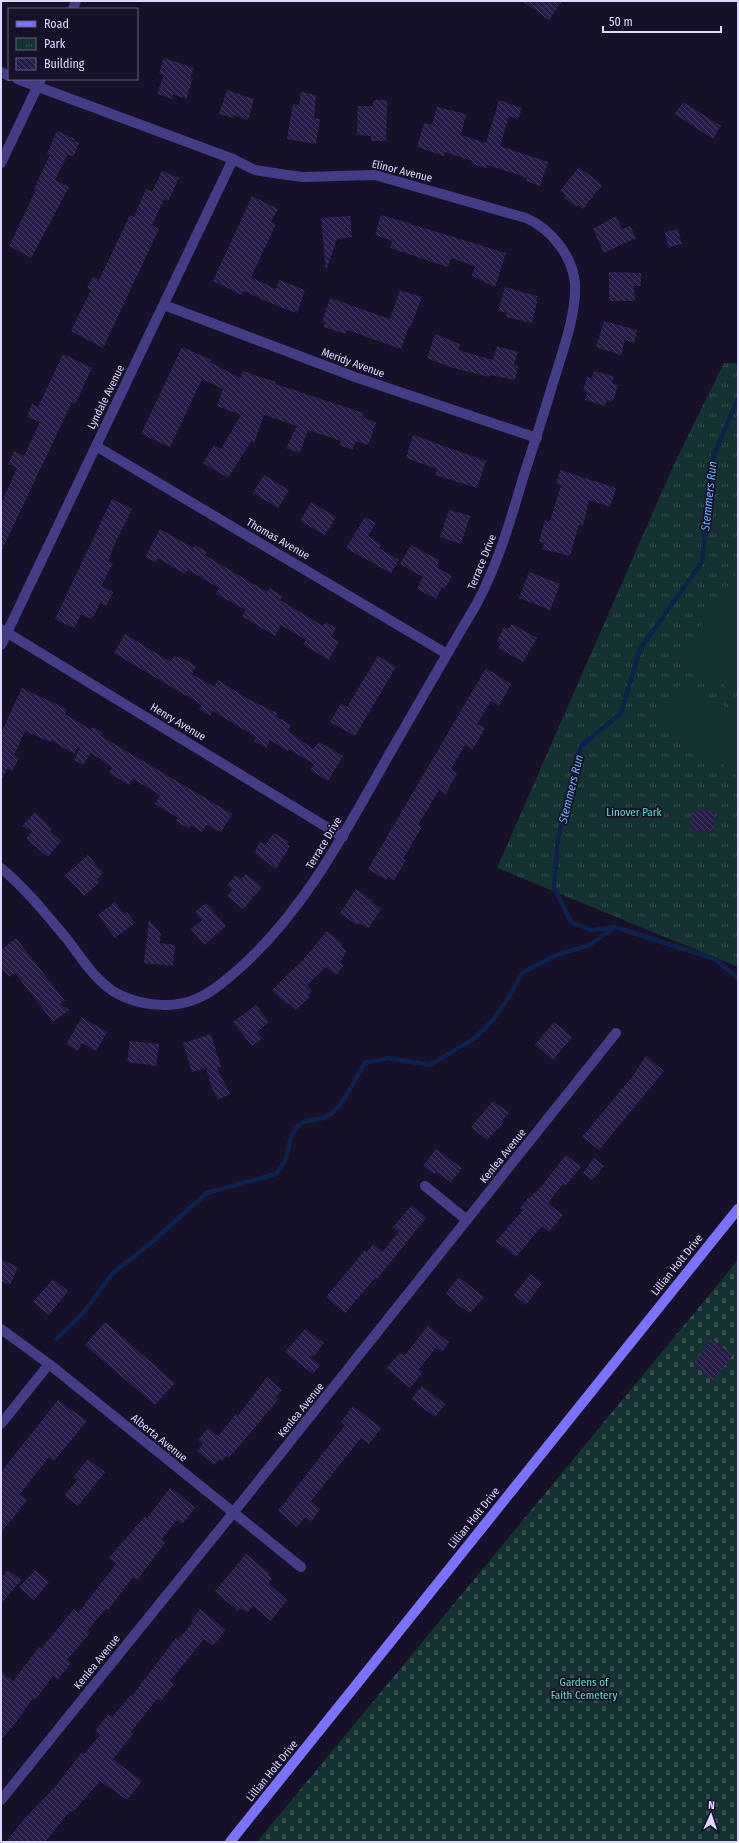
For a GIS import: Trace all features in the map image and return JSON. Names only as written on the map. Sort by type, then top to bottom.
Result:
[{"type":"main road","name":"Lillian Holt Drive","points":[[230,1842],[738,1209]]},
{"type":"street","name":"Elinor Avenue","points":[[22,80],[39,83],[233,159],[256,170],[303,177],[375,175],[526,218],[539,224],[556,240],[569,263],[575,282],[574,304],[564,346],[537,438]]},
{"type":"street","points":[[1,163],[39,83]]},
{"type":"street","name":"Lyndale Avenue","points":[[1,645],[4,631],[96,446],[233,159]]},
{"type":"street","name":"Meridy Avenue","points":[[164,305],[355,377],[537,438]]},
{"type":"street","name":"Terrace Drive","points":[[1,868],[36,902],[87,966],[113,992],[128,999],[146,1003],[179,1004],[194,1000],[209,993],[253,956],[286,920],[313,884],[343,837],[492,576],[537,438]]},
{"type":"street","name":"Thomas Avenue","points":[[96,446],[447,654]]},
{"type":"street","name":"Henry Avenue","points":[[4,631],[343,837]]},
{"type":"street","name":"Kenlea Avenue","points":[[1,1800],[234,1513],[616,1033]]},
{"type":"street","points":[[425,1186],[467,1220]]},
{"type":"street","name":"Alberta Avenue","points":[[1,1329],[49,1364],[301,1567]]},
{"type":"street","points":[[1,1424],[49,1364]]},
{"type":"green space","name":"Linover Park","points":[[724,363],[738,363],[738,967],[497,868],[675,462]]},
{"type":"green space","points":[[738,571],[738,694],[679,657]]},
{"type":"green space","points":[[684,679],[738,715],[738,776],[657,718]]},
{"type":"green space","name":"Gardens of Faith Cemetery","points":[[738,1260],[738,1842],[257,1842]]},
{"type":"building","points":[[522,1],[562,1],[549,20]]},
{"type":"building","points":[[164,58],[194,68],[190,78],[193,79],[186,99],[173,94],[172,99],[157,94],[164,75],[159,73]]},
{"type":"building","points":[[227,90],[254,99],[248,120],[234,115],[233,118],[219,114]]},
{"type":"building","points":[[301,92],[316,95],[314,118],[320,119],[316,144],[287,139],[293,104],[299,105]]},
{"type":"building","points":[[373,100],[387,100],[386,141],[371,141],[371,136],[357,135],[358,106],[373,106]]},
{"type":"building","points":[[499,100],[522,108],[518,119],[509,116],[500,146],[548,162],[540,186],[526,181],[527,178],[513,173],[487,165],[486,168],[471,164],[472,161],[445,152],[444,156],[417,147],[424,123],[432,125],[437,107],[466,114],[461,135],[486,143]]},
{"type":"building","points":[[683,102],[721,126],[713,139],[675,114]]},
{"type":"building","points":[[57,131],[75,139],[74,141],[79,143],[74,156],[67,155],[55,180],[69,187],[31,258],[9,246],[36,190],[34,189],[50,155],[47,154]]},
{"type":"building","points":[[579,167],[602,185],[583,209],[578,205],[576,207],[564,198],[566,195],[560,191]]},
{"type":"building","points":[[162,171],[179,178],[168,201],[164,199],[152,225],[159,229],[103,348],[71,331],[91,290],[87,288],[93,277],[99,280],[130,215],[134,217],[146,189],[152,192]]},
{"type":"building","points":[[252,196],[278,209],[271,222],[276,224],[251,277],[276,289],[279,280],[305,290],[297,313],[244,291],[242,295],[213,281]]},
{"type":"building","points":[[381,215],[506,253],[495,287],[472,276],[475,266],[451,258],[448,267],[390,248],[392,241],[375,235]]},
{"type":"building","points":[[350,216],[352,237],[337,239],[326,271],[321,218]]},
{"type":"building","points":[[616,216],[622,229],[630,226],[636,238],[604,253],[593,229]]},
{"type":"building","points":[[678,229],[682,244],[668,247],[665,232]]},
{"type":"building","points":[[609,272],[641,273],[641,286],[634,286],[635,301],[609,301]]},
{"type":"building","points":[[505,287],[537,296],[532,323],[506,317],[507,313],[498,311]]},
{"type":"building","points":[[400,290],[422,297],[401,349],[347,330],[345,334],[324,327],[325,322],[322,322],[330,298],[390,319]]},
{"type":"building","points":[[604,321],[637,330],[634,343],[625,340],[621,355],[596,347]]},
{"type":"building","points":[[435,334],[460,344],[458,350],[493,360],[497,346],[518,352],[514,365],[518,367],[515,380],[490,375],[489,377],[450,367],[427,358]]},
{"type":"building","points":[[182,347],[211,360],[210,362],[240,378],[243,371],[276,382],[275,384],[364,413],[362,417],[376,423],[368,445],[356,441],[352,450],[339,445],[341,441],[308,430],[300,453],[286,448],[297,426],[264,415],[254,443],[251,441],[228,478],[203,463],[214,445],[221,449],[241,415],[217,406],[223,389],[202,379],[170,447],[141,434]]},
{"type":"building","points":[[63,354],[92,368],[75,404],[72,402],[1,552],[1,504],[17,468],[8,464],[14,451],[24,456],[40,422],[27,417],[32,404],[38,407]]},
{"type":"building","points":[[594,371],[614,377],[612,383],[618,385],[613,401],[607,400],[605,406],[585,400],[587,392],[583,391],[587,377],[592,378]]},
{"type":"building","points":[[413,435],[486,461],[477,488],[435,475],[437,469],[406,458]]},
{"type":"building","points":[[560,470],[616,488],[610,507],[589,500],[583,526],[579,525],[570,556],[542,549],[544,543],[539,541],[545,520],[550,521],[561,485],[556,484]]},
{"type":"building","points":[[264,475],[289,490],[278,508],[253,493]]},
{"type":"building","points":[[112,499],[132,509],[108,561],[113,563],[101,586],[113,592],[106,606],[100,603],[92,619],[81,614],[74,628],[55,619]]},
{"type":"building","points":[[311,502],[336,517],[325,535],[300,521]]},
{"type":"building","points":[[449,510],[470,516],[461,544],[440,537]]},
{"type":"building","points":[[365,517],[376,523],[368,536],[381,544],[379,548],[399,560],[391,573],[346,548]]},
{"type":"building","points":[[160,529],[193,548],[195,545],[207,552],[205,555],[267,592],[270,588],[282,596],[280,600],[323,626],[326,622],[336,628],[331,637],[339,641],[329,660],[303,644],[306,640],[281,625],[275,636],[242,616],[246,610],[216,594],[219,588],[188,570],[185,574],[158,558],[156,562],[145,557]]},
{"type":"building","points":[[411,545],[439,560],[437,567],[452,576],[445,588],[442,587],[436,599],[417,589],[423,577],[400,564]]},
{"type":"building","points":[[529,572],[560,584],[550,610],[519,598]]},
{"type":"building","points":[[512,624],[537,638],[523,662],[498,648],[501,643],[497,641],[504,627],[508,629]]},
{"type":"building","points":[[125,634],[171,662],[174,655],[178,658],[179,656],[196,666],[192,674],[214,687],[218,680],[250,700],[277,713],[276,716],[291,725],[288,731],[313,749],[319,742],[343,756],[328,781],[310,770],[314,764],[289,749],[288,751],[270,740],[266,748],[254,741],[256,737],[213,711],[210,716],[199,709],[202,705],[114,653]]},
{"type":"building","points":[[378,656],[396,667],[355,736],[330,722],[341,703],[347,707]]},
{"type":"building","points":[[486,668],[511,684],[499,706],[491,701],[489,704],[477,724],[485,728],[473,749],[465,745],[451,769],[457,773],[446,794],[439,790],[418,825],[422,827],[403,859],[406,860],[394,880],[388,876],[386,880],[368,869]]},
{"type":"building","points":[[22,688],[67,709],[65,714],[91,730],[93,727],[103,733],[101,736],[232,814],[221,832],[207,825],[202,832],[191,825],[189,829],[176,821],[178,818],[155,804],[160,795],[133,779],[129,785],[109,773],[112,767],[91,753],[83,765],[74,760],[80,748],[78,747],[74,754],[51,740],[50,742],[25,731],[14,755],[19,758],[12,771],[7,769],[1,782],[1,733]]},
{"type":"building","points":[[692,811],[714,811],[714,831],[691,830]]},
{"type":"building","points":[[35,812],[52,829],[50,831],[61,841],[48,857],[26,839],[32,831],[22,826]]},
{"type":"building","points":[[274,833],[289,842],[287,844],[290,846],[276,869],[254,853],[260,842],[265,845]]},
{"type":"building","points":[[88,855],[103,873],[97,879],[100,882],[84,896],[65,875]]},
{"type":"building","points":[[246,874],[262,887],[243,909],[227,896],[232,890],[227,885],[236,875],[241,879]]},
{"type":"building","points":[[356,889],[373,901],[372,902],[381,909],[368,929],[359,923],[357,925],[340,913]]},
{"type":"building","points":[[115,902],[124,914],[127,912],[135,923],[115,938],[98,915]]},
{"type":"building","points":[[206,903],[226,926],[204,945],[191,929],[202,920],[195,912]]},
{"type":"building","points":[[149,920],[161,934],[160,943],[175,945],[173,966],[144,963]]},
{"type":"building","points":[[327,931],[343,944],[341,947],[347,951],[340,962],[344,965],[336,975],[326,967],[307,985],[312,991],[308,995],[310,997],[296,1010],[289,1003],[287,1005],[272,990],[302,961]]},
{"type":"building","points":[[16,938],[65,1001],[60,1004],[69,1010],[53,1022],[15,973],[9,977],[1,967],[1,950]]},
{"type":"building","points":[[256,1005],[269,1022],[257,1032],[262,1038],[252,1046],[233,1022]]},
{"type":"building","points":[[82,1017],[107,1032],[96,1051],[82,1043],[78,1051],[66,1044]]},
{"type":"building","points":[[554,1022],[572,1037],[553,1060],[535,1045]]},
{"type":"building","points":[[211,1034],[221,1067],[217,1068],[230,1094],[218,1100],[212,1088],[206,1068],[192,1072],[183,1043]]},
{"type":"building","points":[[130,1041],[159,1044],[156,1066],[127,1062]]},
{"type":"building","points":[[646,1056],[664,1071],[599,1150],[582,1137],[632,1077]]},
{"type":"building","points":[[493,1101],[509,1113],[502,1121],[504,1123],[487,1140],[471,1127]]},
{"type":"building","points":[[436,1149],[462,1168],[451,1182],[436,1172],[434,1174],[423,1166]]},
{"type":"building","points":[[566,1155],[581,1167],[565,1186],[563,1184],[548,1203],[563,1215],[549,1232],[542,1226],[516,1257],[496,1241],[523,1210],[520,1208],[528,1198],[529,1199],[535,1192],[536,1193]]},
{"type":"building","points":[[594,1158],[604,1166],[592,1180],[583,1173]]},
{"type":"building","points":[[412,1205],[426,1218],[377,1279],[375,1278],[345,1313],[326,1297],[365,1250],[367,1252],[373,1244],[382,1252],[399,1232],[393,1227]]},
{"type":"building","points":[[1,1259],[18,1267],[10,1285],[1,1281]]},
{"type":"building","points":[[530,1274],[542,1283],[526,1305],[514,1295]]},
{"type":"building","points":[[459,1277],[484,1297],[470,1313],[455,1303],[456,1302],[446,1293]]},
{"type":"building","points":[[53,1279],[68,1291],[49,1315],[33,1302]]},
{"type":"building","points":[[105,1322],[175,1383],[155,1405],[85,1345]]},
{"type":"building","points":[[428,1326],[449,1342],[442,1352],[436,1348],[419,1369],[423,1372],[410,1388],[386,1368],[400,1353],[404,1356]]},
{"type":"building","points":[[305,1329],[324,1343],[314,1356],[312,1355],[310,1357],[320,1365],[313,1374],[285,1352]]},
{"type":"building","points":[[712,1339],[733,1355],[713,1380],[693,1364]]},
{"type":"building","points":[[267,1377],[282,1390],[275,1398],[278,1400],[229,1458],[226,1456],[222,1461],[219,1459],[214,1465],[197,1451],[203,1444],[198,1440],[208,1428],[218,1436],[236,1414],[238,1416]]},
{"type":"building","points":[[422,1386],[445,1404],[435,1417],[411,1399]]},
{"type":"building","points":[[58,1400],[87,1421],[54,1461],[49,1457],[20,1494],[27,1500],[1,1533],[1,1472]]},
{"type":"building","points":[[353,1406],[381,1428],[369,1444],[361,1438],[311,1501],[320,1509],[311,1522],[305,1517],[297,1527],[278,1511],[345,1425],[341,1422]]},
{"type":"building","points":[[88,1459],[105,1472],[78,1506],[65,1495],[77,1480],[73,1477]]},
{"type":"building","points":[[170,1488],[175,1492],[176,1491],[195,1508],[182,1524],[177,1520],[161,1540],[165,1543],[137,1580],[133,1577],[108,1610],[106,1609],[103,1612],[87,1631],[90,1633],[67,1660],[71,1663],[57,1680],[53,1676],[35,1700],[33,1698],[14,1725],[1,1740],[1,1671],[13,1681],[39,1647],[41,1649],[74,1609],[78,1613],[116,1564],[109,1558],[145,1516],[147,1518]]},
{"type":"building","points":[[246,1554],[269,1573],[268,1575],[272,1579],[268,1583],[287,1600],[271,1621],[253,1606],[247,1613],[241,1608],[238,1611],[215,1591]]},
{"type":"building","points":[[8,1570],[21,1580],[1,1604],[1,1578]]},
{"type":"building","points":[[35,1570],[49,1582],[34,1600],[19,1587]]},
{"type":"building","points":[[200,1609],[226,1630],[213,1646],[204,1639],[170,1681],[174,1684],[161,1701],[157,1699],[131,1732],[133,1734],[113,1759],[142,1781],[127,1800],[100,1781],[73,1812],[70,1811],[45,1842],[6,1842],[24,1819],[56,1786],[82,1752],[84,1754],[100,1735],[95,1731],[108,1714],[112,1717],[131,1695],[132,1696],[176,1638],[178,1640],[193,1622],[191,1621]]},
{"type":"waterway","name":"Stemmers Run","points":[[738,399],[713,457],[702,562],[640,649],[621,713],[581,746],[558,838],[554,887],[571,922],[592,930],[615,927],[715,959],[738,978]]},
{"type":"waterway","points":[[56,1339],[83,1313],[113,1273],[146,1247],[207,1193],[276,1174],[285,1160],[291,1136],[297,1127],[304,1122],[326,1117],[332,1113],[343,1101],[365,1063],[388,1058],[430,1065],[475,1038],[493,1020],[509,997],[522,973],[554,956],[589,945],[613,929]]}]
